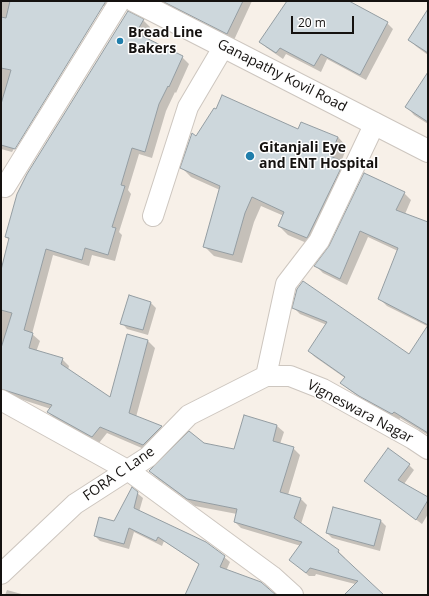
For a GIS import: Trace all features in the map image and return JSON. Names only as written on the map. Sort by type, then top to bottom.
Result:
[{"type":"main road","name":"Ganapathy Kovil Road","points":[[135,1],[428,151]]},
{"type":"street","points":[[5,187],[120,1]]},
{"type":"street","points":[[153,216],[188,107],[224,46]]},
{"type":"street","points":[[266,376],[286,284],[319,241],[375,123]]},
{"type":"street","name":"Vigneswara Nagar","points":[[266,376],[290,376],[323,389],[413,439],[428,449]]},
{"type":"street","name":"FORA C Lane","points":[[1,574],[75,504],[129,471],[148,457],[188,414],[266,376]]},
{"type":"street","points":[[1,400],[129,471],[272,576],[293,595]]},
{"type":"building","points":[[10,1],[106,1],[15,149],[1,145],[1,104],[11,70],[1,68],[1,17],[6,18]]},
{"type":"building","points":[[162,1],[243,1],[227,34]]},
{"type":"building","points":[[287,1],[349,1],[388,22],[360,75],[321,54],[314,66],[280,48],[276,53],[259,42]]},
{"type":"building","points":[[428,9],[428,53],[408,40]]},
{"type":"building","points":[[128,11],[144,19],[136,33],[183,56],[169,87],[168,86],[159,104],[145,152],[132,148],[121,185],[125,186],[112,227],[116,228],[108,255],[85,248],[82,260],[46,249],[24,330],[33,333],[29,348],[63,358],[61,364],[110,397],[127,334],[148,340],[129,413],[162,426],[143,445],[100,427],[92,437],[47,412],[52,405],[1,389],[1,348],[12,313],[1,310],[1,270],[9,238],[5,237],[17,194],[27,174]]},
{"type":"building","points":[[428,72],[428,122],[405,107]]},
{"type":"building","points":[[222,95],[298,129],[301,122],[338,137],[330,156],[344,162],[307,238],[278,226],[284,212],[252,197],[245,213],[233,255],[203,247],[220,186],[180,168],[192,133],[196,136],[214,108],[216,109]]},
{"type":"building","points":[[364,173],[405,192],[396,210],[428,222],[428,325],[378,299],[398,248],[360,231],[340,279],[314,266],[329,246]]},
{"type":"building","points":[[303,281],[409,354],[428,325],[428,433],[394,412],[392,414],[359,396],[340,383],[345,377],[308,351],[327,322],[292,308],[297,289]]},
{"type":"building","points":[[129,295],[151,302],[143,330],[120,324]]},
{"type":"building","points":[[244,415],[277,425],[273,441],[294,447],[280,492],[301,498],[294,518],[339,550],[338,552],[384,595],[344,595],[358,581],[310,568],[306,573],[289,560],[302,542],[234,522],[237,509],[187,499],[149,471],[189,431],[204,443],[234,449]]},
{"type":"building","points":[[388,448],[410,464],[398,480],[428,497],[428,500],[416,520],[364,481]]},
{"type":"building","points":[[132,487],[138,492],[134,508],[206,542],[225,556],[220,567],[261,582],[276,595],[185,595],[199,564],[158,537],[156,541],[129,528],[124,544],[94,536],[99,517],[114,521]]},
{"type":"building","points":[[333,507],[381,520],[374,546],[326,533]]},
{"type":"place","name":"Bread Line Bakers","points":[[120,41]]},
{"type":"place","name":"Gitanjali Eye and ENT Hospital","points":[[250,156]]}]
